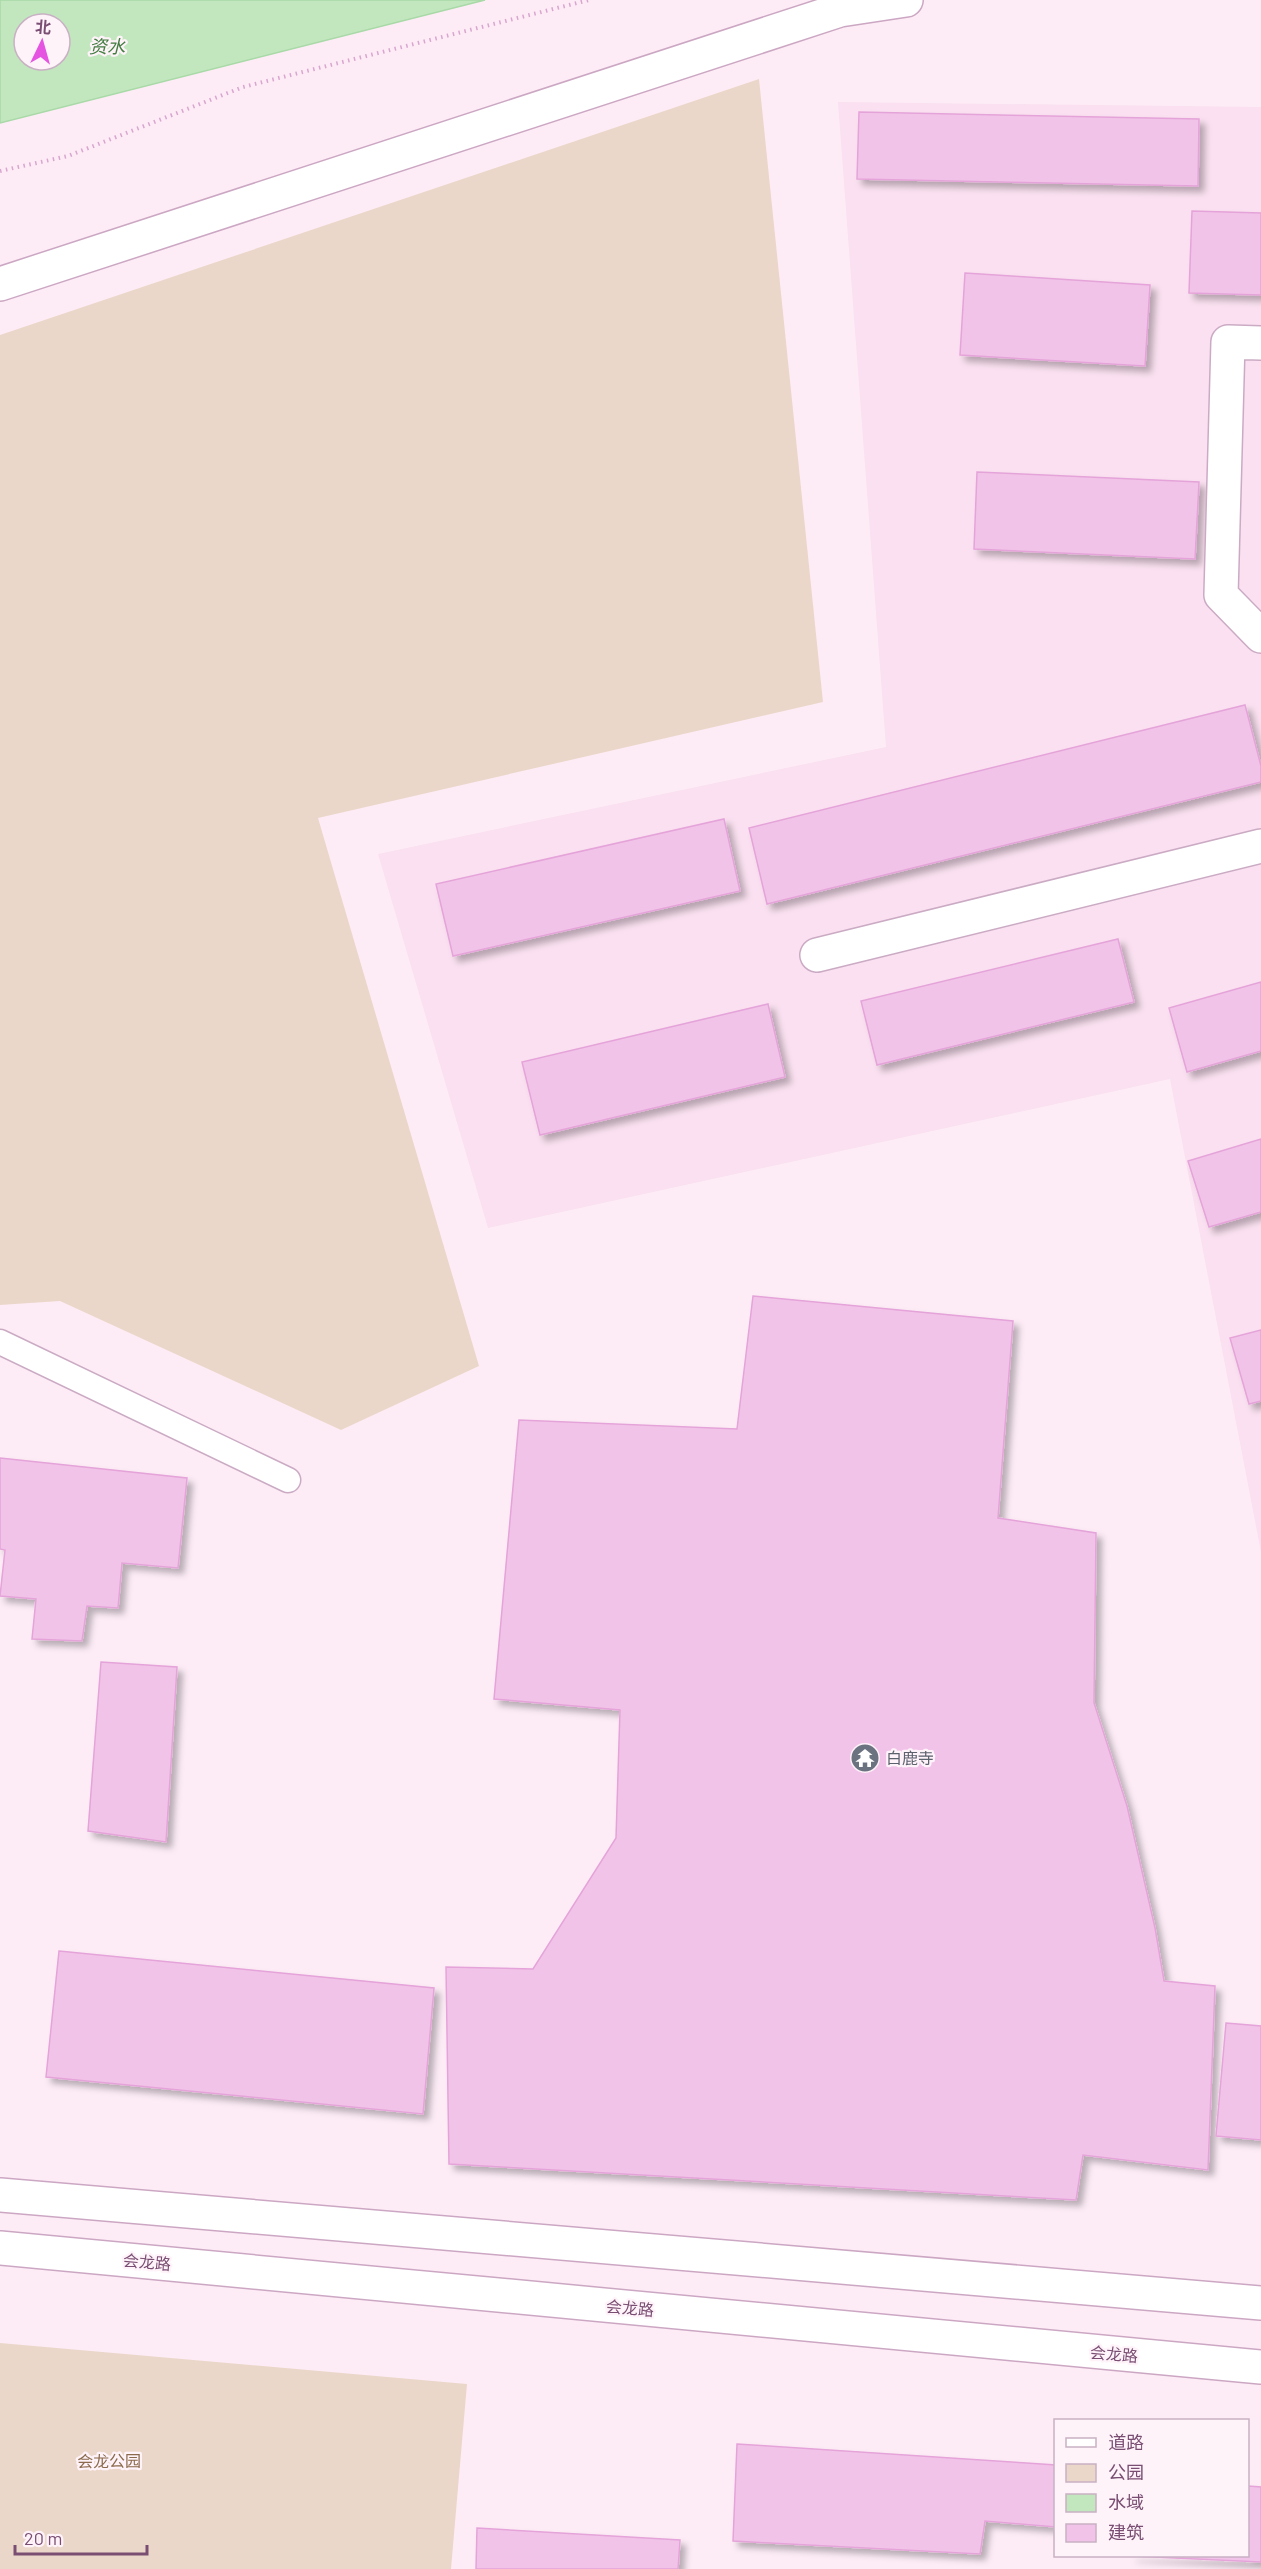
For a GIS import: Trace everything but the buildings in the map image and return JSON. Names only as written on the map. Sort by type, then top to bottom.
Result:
[{"type":"street","points":[[0,284],[840,10],[906,0]]},
{"type":"street","points":[[1261,342],[1228,342],[1221,595],[1261,636]]},
{"type":"street","points":[[817,955],[1261,846]]},
{"type":"street","points":[[0,2195],[1261,2303]]},
{"type":"street","name":"会龙路","points":[[0,2248],[1261,2367]]},
{"type":"lane","points":[[0,1342],[288,1480]]},
{"type":"path","points":[[0,171],[68,156],[243,87],[589,0]]},
{"type":"shaded area","points":[[838,102],[1261,107],[1261,1552],[1170,1079],[488,1228],[378,854],[886,747]]},
{"type":"green space","points":[[759,79],[823,702],[318,818],[479,1366],[341,1430],[60,1301],[0,1305],[0,335]]},
{"type":"green space","name":"会龙公园","points":[[0,2343],[467,2384],[451,2569],[0,2569]]},
{"type":"water","name":"资水","points":[[0,0],[485,0],[0,123]]},
{"type":"place","name":"白鹿寺","points":[[865,1758]]}]
